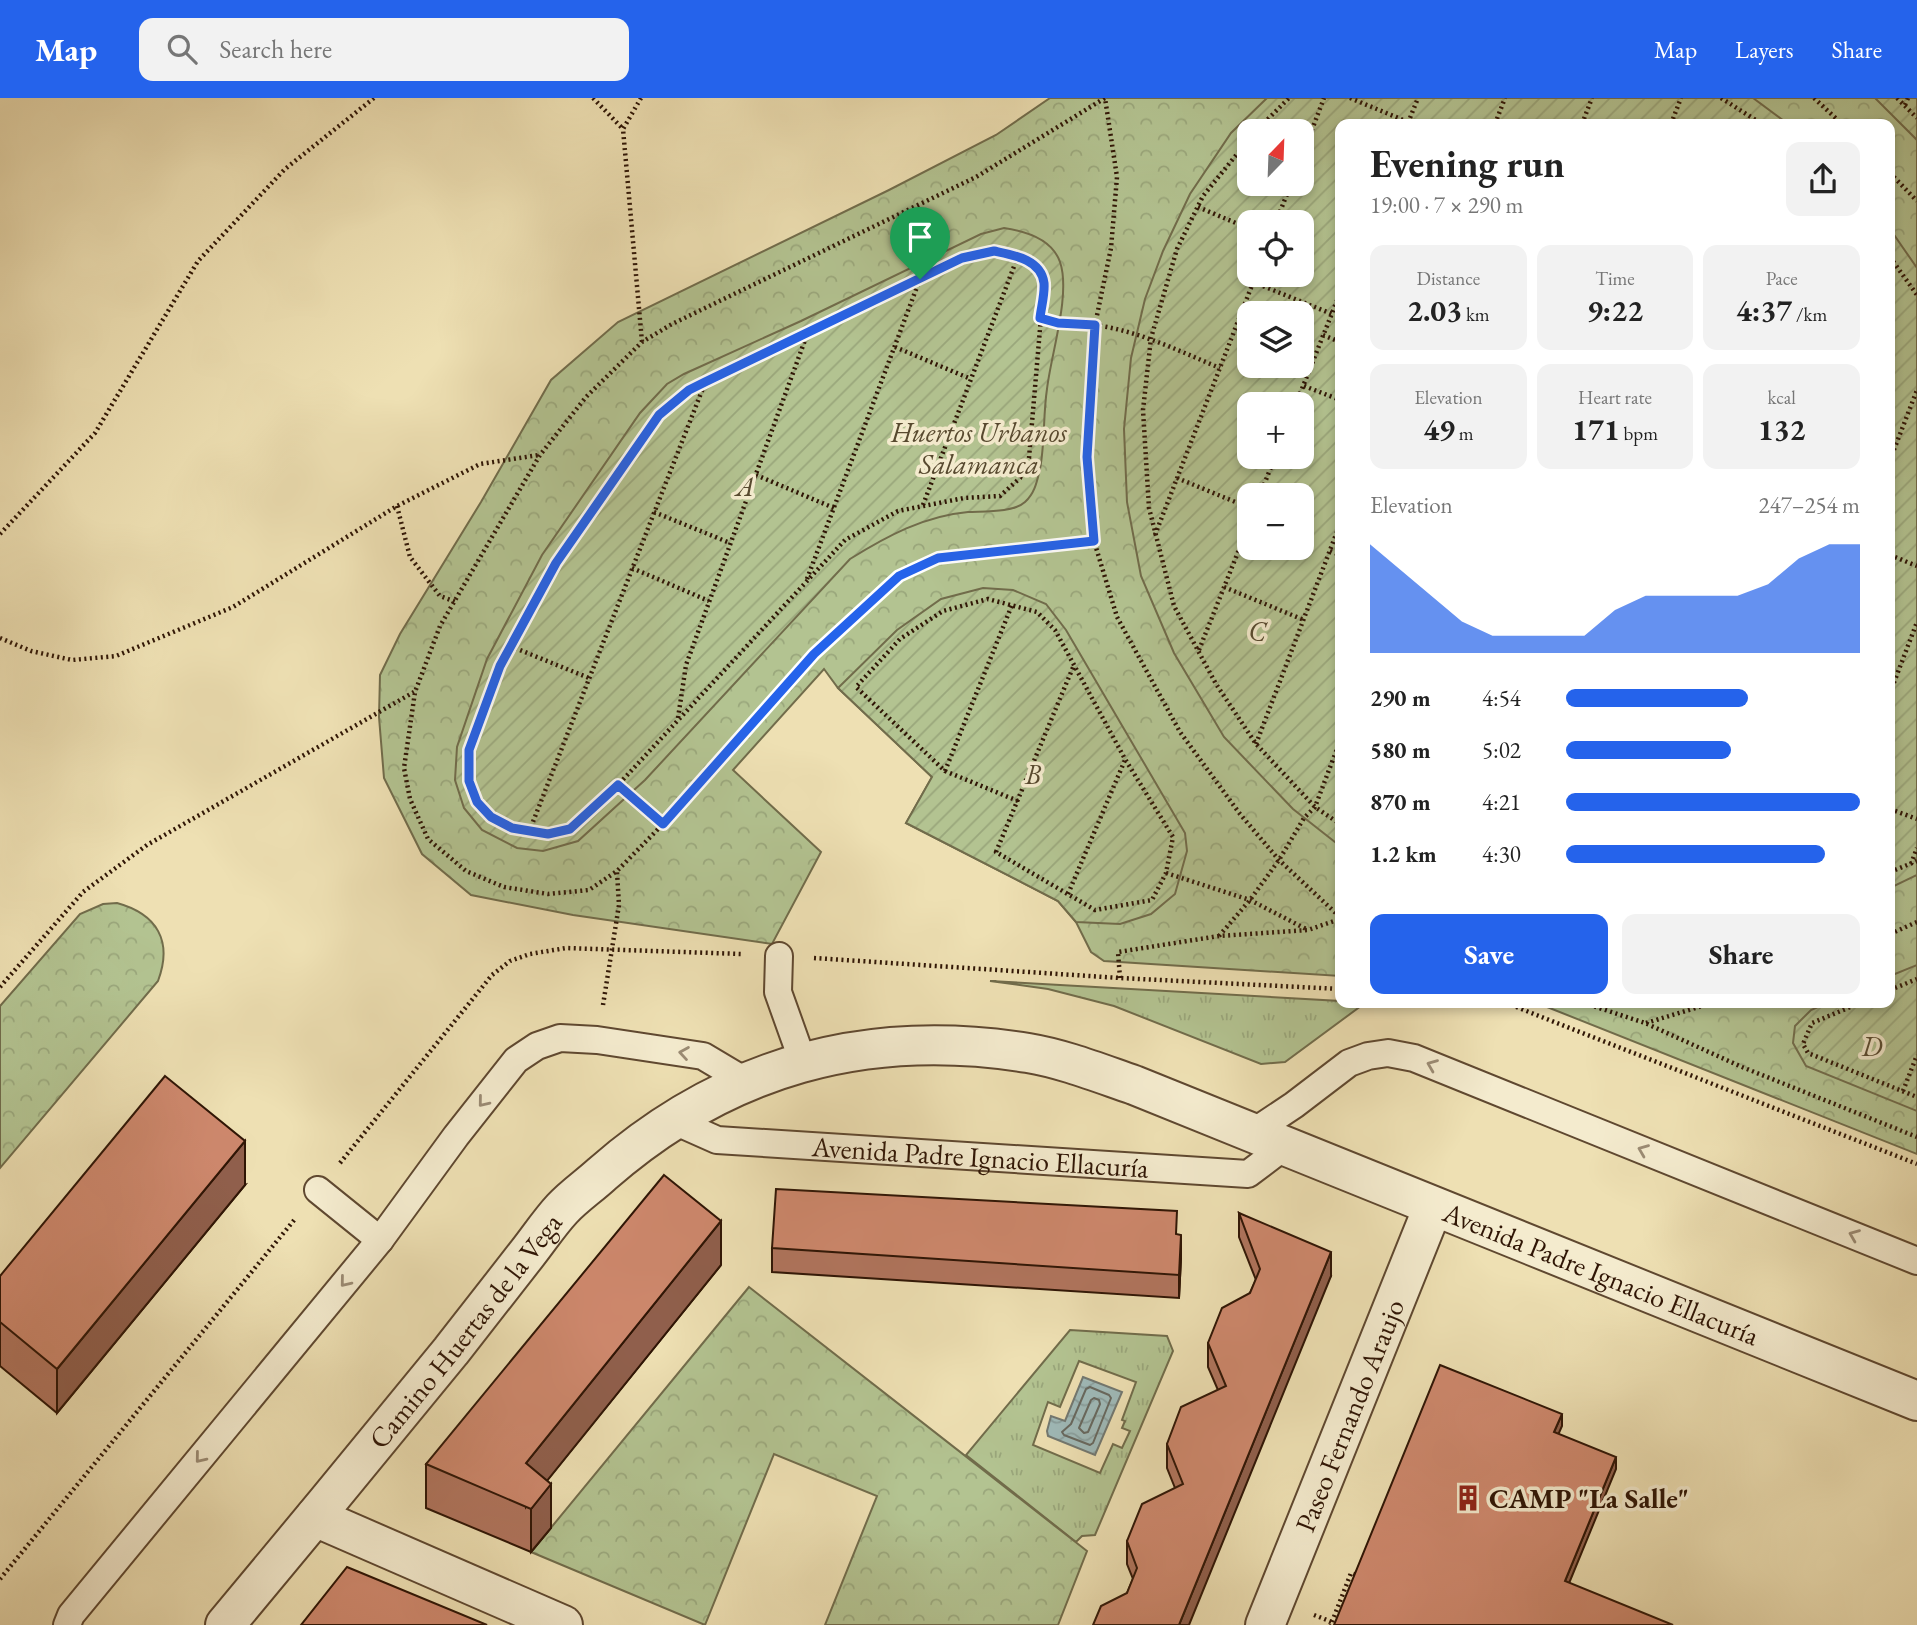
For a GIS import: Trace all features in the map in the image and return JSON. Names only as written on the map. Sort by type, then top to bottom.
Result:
[{"type":"street","name":"Avenida Padre Ignacio Ellacuría","points":[[745,1081],[803,1062],[866,1050],[909,1046],[970,1046],[1030,1053],[1078,1066],[1134,1085],[1917,1401]]},
{"type":"street","name":"Camino Huertas de la Vega","points":[[225,1625],[460,1339],[562,1209],[615,1163],[672,1120],[745,1081]]},
{"type":"street","name":"Paseo Fernando Araujo","points":[[1265,1625],[1433,1207]]},
{"type":"street","points":[[315,1517],[563,1625]]},
{"type":"lane","points":[[779,956],[778,992],[803,1062]]},
{"type":"lane","points":[[67,1625],[71,1615],[380,1240],[516,1060],[537,1046],[560,1038],[597,1040],[703,1056],[745,1081]]},
{"type":"lane","points":[[1269,1140],[1294,1105],[1349,1063],[1388,1053],[1414,1058],[1917,1261]]},
{"type":"lane","name":"Avenida Padre Ignacio Ellacuría","points":[[672,1120],[717,1140],[1248,1174],[1269,1140]]},
{"type":"lane","points":[[318,1190],[380,1240]]},
{"type":"path","points":[[0,534],[95,433],[198,261],[285,169],[374,98]]},
{"type":"path","points":[[593,98],[623,129]]},
{"type":"path","points":[[641,98],[623,129],[642,342]]},
{"type":"path","points":[[1094,541],[938,558],[899,576],[814,654],[663,824],[617,871],[589,890],[548,894],[504,887],[466,871],[428,839],[410,799],[404,768],[415,692],[440,626],[540,455],[586,397],[642,342],[672,324],[976,177],[1105,98],[1117,177],[1111,248],[1095,325],[1087,457],[1094,541],[1117,617],[1180,732],[1240,814],[1279,860],[1335,913]]},
{"type":"path","points":[[1268,119],[1289,98]]},
{"type":"path","points":[[1314,124],[1324,98]]},
{"type":"path","points":[[1350,98],[1399,119]]},
{"type":"path","points":[[1410,119],[1418,98]]},
{"type":"path","points":[[1497,119],[1505,98]]},
{"type":"path","points":[[1584,119],[1592,98]]},
{"type":"path","points":[[1673,119],[1681,98]]},
{"type":"path","points":[[1721,98],[1753,119]]},
{"type":"path","points":[[1814,98],[1837,119]]},
{"type":"path","points":[[1897,98],[1917,118]]},
{"type":"path","points":[[1905,105],[1908,98]]},
{"type":"path","points":[[1237,154],[1203,196],[1177,249],[1151,338],[1143,410],[1149,508],[1174,606],[1216,684],[1256,744],[1315,807],[1335,821]]},
{"type":"path","points":[[1895,178],[1917,201]]},
{"type":"path","points":[[1198,207],[1237,224]]},
{"type":"path","points":[[994,251],[1018,256],[1036,266],[1044,282],[1029,458],[1020,478],[1000,496],[964,498],[898,511],[845,540],[618,785],[570,829],[548,834],[528,832],[512,828],[491,817],[477,802],[469,781],[469,750],[500,666],[556,563],[659,415],[689,390],[962,258],[994,251]]},
{"type":"path","points":[[923,506],[1018,256]]},
{"type":"path","points":[[1895,264],[1917,295]]},
{"type":"path","points":[[806,583],[920,279]]},
{"type":"path","points":[[1155,535],[1251,287]]},
{"type":"path","points":[[1265,287],[1332,314]]},
{"type":"path","points":[[1301,392],[1335,306]]},
{"type":"path","points":[[1040,318],[1058,323],[1095,325],[1151,338],[1220,368]]},
{"type":"path","points":[[678,719],[686,665],[808,332]]},
{"type":"path","points":[[1324,335],[1335,340]]},
{"type":"path","points":[[895,347],[971,379]]},
{"type":"path","points":[[528,832],[705,382]]},
{"type":"path","points":[[1304,386],[1335,398]]},
{"type":"path","points":[[1895,447],[1917,390]]},
{"type":"path","points":[[0,638],[31,651],[72,660],[116,656],[233,607],[397,506],[480,464],[540,455]]},
{"type":"path","points":[[756,475],[834,508]]},
{"type":"path","points":[[1177,478],[1237,503]]},
{"type":"path","points":[[397,506],[410,557],[440,596],[456,602]]},
{"type":"path","points":[[654,512],[730,543]]},
{"type":"path","points":[[1256,744],[1335,538]]},
{"type":"path","points":[[1330,551],[1335,553]]},
{"type":"path","points":[[1198,651],[1237,554]]},
{"type":"path","points":[[1895,557],[1917,566]]},
{"type":"path","points":[[632,568],[709,601]]},
{"type":"path","points":[[1224,587],[1304,620]]},
{"type":"path","points":[[1018,801],[945,771],[856,687],[900,639],[943,611],[988,599],[1037,612],[1055,630],[1074,664],[1125,759],[1173,837],[1166,873],[1153,900],[1095,910],[996,852],[1018,801],[1074,664]]},
{"type":"path","points":[[945,771],[1012,605]]},
{"type":"path","points":[[1895,680],[1917,622]]},
{"type":"path","points":[[510,646],[589,678]]},
{"type":"path","points":[[0,987],[83,892],[147,845],[415,692]]},
{"type":"path","points":[[1219,936],[1250,900],[1279,860],[1304,818],[1315,807],[1335,754]]},
{"type":"path","points":[[1068,894],[1125,759]]},
{"type":"path","points":[[618,785],[663,824]]},
{"type":"path","points":[[1895,810],[1917,819]]},
{"type":"path","points":[[1895,870],[1914,862],[1917,848]]},
{"type":"path","points":[[602,1012],[619,905],[617,871]]},
{"type":"path","points":[[1166,873],[1250,900],[1308,930]]},
{"type":"path","points":[[1120,978],[1118,952],[1219,936],[1308,930],[1335,920]]},
{"type":"path","points":[[1895,932],[1917,922]]},
{"type":"path","points":[[0,1579],[492,975],[510,961],[547,950],[612,948],[1335,989]]},
{"type":"path","points":[[1895,988],[1917,979]]},
{"type":"path","points":[[1519,1008],[1917,1164]]},
{"type":"path","points":[[1599,1008],[1645,1023],[1742,1068],[1917,1137]]},
{"type":"path","points":[[1645,1023],[1695,1008]]},
{"type":"path","points":[[1848,1008],[1812,1023],[1802,1044],[1808,1053],[1917,1097]]},
{"type":"path","points":[[1903,1091],[1917,1055]]},
{"type":"path","points":[[1310,1614],[1331,1623],[1351,1573],[1360,1576]]},
{"type":"green space","name":"Huertos Urbanos Salamanca","points":[[1050,98],[1917,98],[1917,1154],[1550,1008],[1895,1008],[1895,119],[1335,119],[1335,976],[1104,961],[1091,952],[1076,922],[1058,901],[906,823],[932,777],[838,688],[824,669],[733,770],[821,852],[772,944],[573,915],[471,895],[422,854],[384,778],[379,717],[380,675],[400,634],[481,502],[551,380],[618,322],[996,135]]},
{"type":"green space","name":"C","points":[[1267,98],[1753,98],[1781,119],[1335,119],[1335,842],[1293,809],[1224,737],[1174,653],[1141,576],[1127,502],[1124,429],[1131,358],[1145,299],[1163,251],[1190,194],[1237,127],[1237,196],[1314,196],[1314,119],[1245,119]]},
{"type":"green space","points":[[1875,98],[1917,98],[1917,140]]},
{"type":"green space","name":"A","points":[[1004,228],[1029,234],[1051,247],[1060,262],[1063,275],[1062,307],[1046,399],[1042,459],[1037,482],[1025,502],[1020,506],[998,511],[968,512],[936,518],[892,535],[850,559],[645,780],[578,841],[543,851],[517,848],[482,830],[464,808],[455,780],[457,747],[487,659],[542,555],[640,413],[667,384],[684,374],[981,234]]},
{"type":"green space","points":[[1895,236],[1917,268],[1917,875],[1895,886]]},
{"type":"green space","name":"B","points":[[983,588],[1013,590],[1046,604],[1066,630],[1185,833],[1187,851],[1175,894],[1151,914],[1120,924],[1076,922],[1058,901],[906,823],[932,777],[838,688],[897,630],[941,599]]},
{"type":"green space","points":[[117,903],[142,914],[158,931],[164,953],[158,981],[0,1168],[0,1006],[80,914],[103,904]]},
{"type":"green space","name":"D","points":[[1917,965],[1917,1111],[1806,1066],[1793,1043],[1795,1026],[1816,1008],[1895,1008],[1895,974]]},
{"type":"green space","points":[[990,981],[1335,1001],[1335,1008],[1358,1008],[1285,1062],[1261,1064],[1114,1006],[1048,989]]},
{"type":"green space","points":[[749,1287],[1087,1551],[1058,1625],[825,1625],[877,1496],[774,1454],[705,1625],[531,1552]]},
{"type":"green space","points":[[1070,1330],[1167,1336],[1173,1351],[1095,1535],[1082,1536],[1076,1542],[966,1455]],"holes":[[[1079,1361],[1136,1382],[1122,1420],[1125,1421],[1122,1428],[1130,1431],[1122,1448],[1113,1444],[1100,1473],[1033,1445],[1048,1402],[1060,1407]]]},
{"type":"water","points":[[1083,1377],[1122,1392],[1095,1455],[1048,1436],[1047,1431],[1051,1416],[1065,1421]]},
{"type":"building","points":[[165,1076],[245,1141],[57,1369],[0,1322],[0,1276]]},
{"type":"building","points":[[664,1175],[721,1221],[526,1463],[551,1484],[531,1509],[426,1464]]},
{"type":"building","points":[[776,1189],[1177,1211],[1176,1234],[1181,1235],[1179,1275],[772,1248]]},
{"type":"building","points":[[1239,1213],[1331,1252],[1179,1625],[1093,1625],[1101,1606],[1127,1593],[1137,1568],[1127,1541],[1142,1504],[1183,1484],[1167,1444],[1181,1407],[1226,1386],[1208,1343],[1222,1308],[1250,1293],[1260,1269]]},
{"type":"building","name":"CAMP \"La Salle\"","points":[[1440,1365],[1562,1414],[1554,1432],[1616,1457],[1565,1581],[1673,1625],[1334,1625]]},
{"type":"building","points":[[347,1567],[487,1625],[301,1625]]},
{"type":"place","name":"CAMP \"La Salle\"","points":[[1468,1498]]},
{"type":"route","points":[[994,251],[1018,256],[1036,266],[1044,282],[1040,318],[1058,323],[1095,325],[1087,457],[1094,541],[938,558],[899,576],[814,654],[663,824],[618,785],[570,829],[548,834],[528,832],[512,828],[491,817],[477,802],[469,781],[469,750],[500,666],[556,563],[659,415],[689,390],[920,279],[962,258],[994,251]]}]
